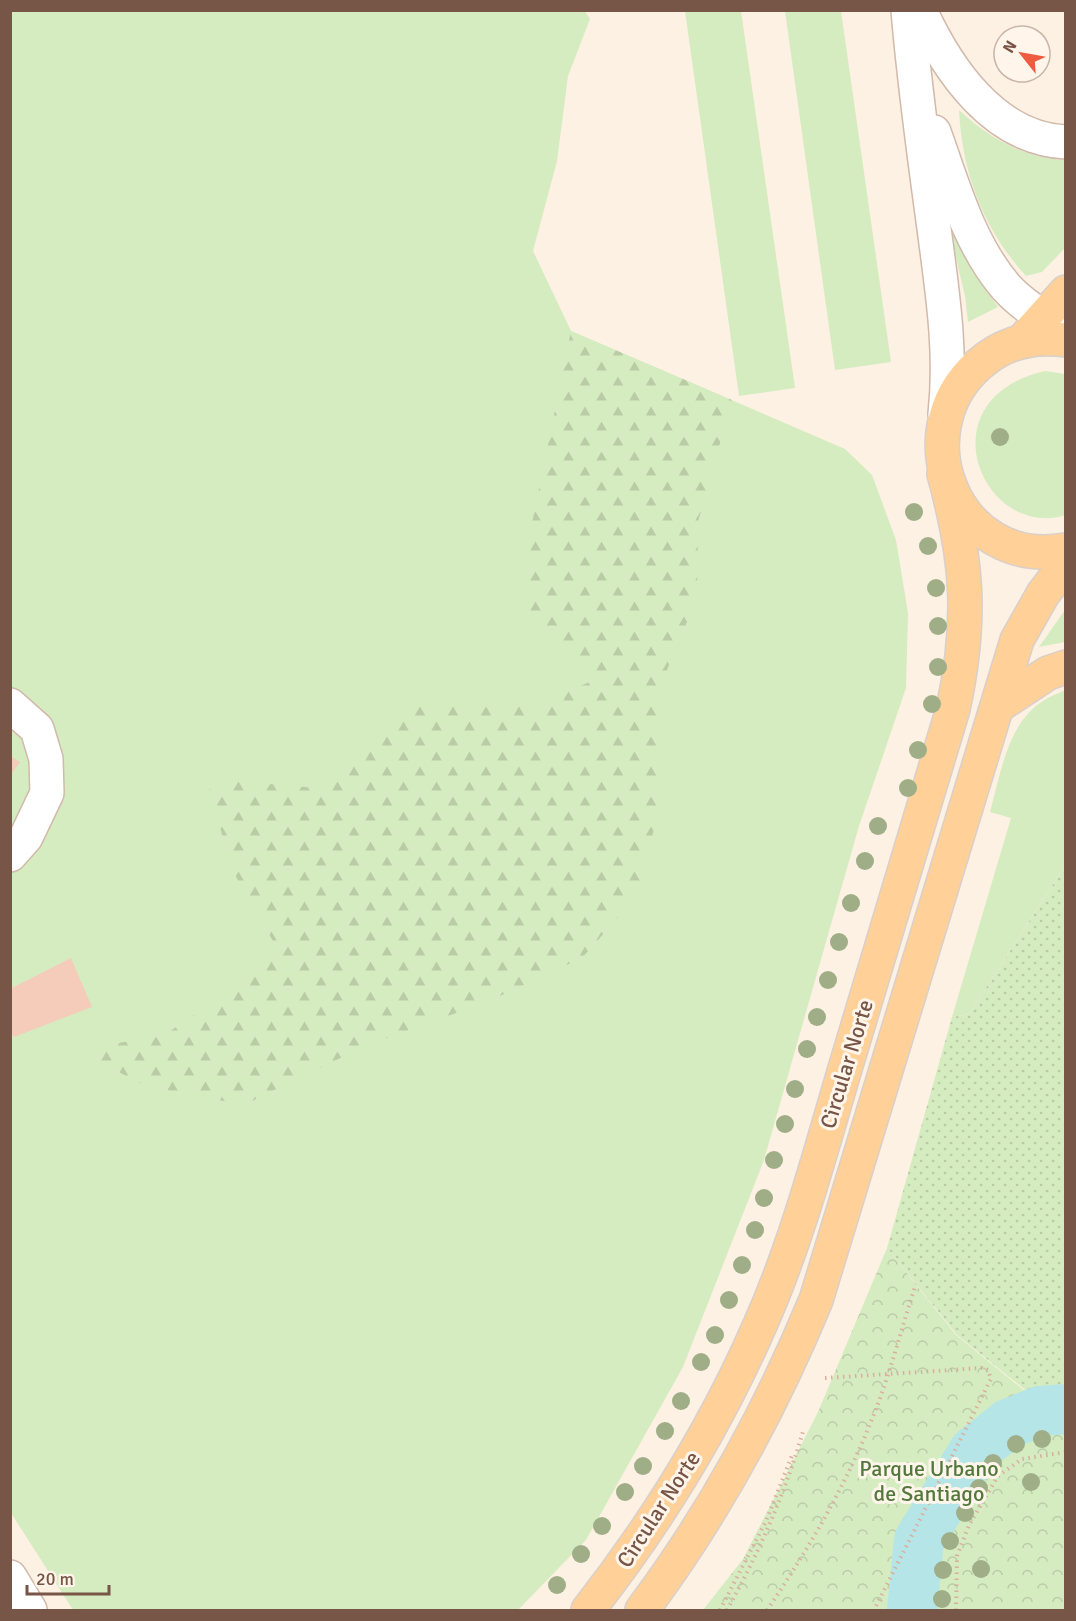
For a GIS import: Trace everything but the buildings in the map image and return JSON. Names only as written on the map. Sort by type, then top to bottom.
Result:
[{"type":"main road","points":[[1065,292],[1050,332],[998,350],[972,369],[957,388],[945,414],[940,441],[944,474],[956,502],[976,526],[1002,543],[1065,562]]},
{"type":"main road","name":"Circular Norte","points":[[588,1611],[656,1519],[695,1455],[731,1388],[761,1323],[814,1171],[953,709],[963,663],[967,620],[965,569],[957,521],[944,474]]},
{"type":"main road","name":"Circular Norte","points":[[642,1611],[707,1519],[730,1480],[782,1379],[816,1300],[1017,640],[1043,594],[1065,562]]},
{"type":"main road","points":[[998,706],[1048,673],[1065,667]]},
{"type":"street","points":[[908,10],[914,77],[948,347],[945,414]]},
{"type":"street","points":[[920,10],[954,74],[987,107],[1025,133],[1065,142]]},
{"type":"street","points":[[914,77],[966,217],[987,261],[1007,288],[1050,332]]},
{"type":"street","points":[[10,705],[37,729],[46,759],[46,793],[26,837],[10,855]]},
{"type":"street","points":[[10,1577],[30,1611]]},
{"type":"path","points":[[767,1611],[817,1532],[873,1418],[916,1284]]},
{"type":"path","points":[[825,1378],[887,1372],[982,1368],[988,1370],[991,1379],[874,1611]]},
{"type":"path","points":[[727,1611],[794,1466],[804,1428]]},
{"type":"path","points":[[956,1611],[957,1556],[969,1525],[998,1476],[1022,1459],[1065,1452]]},
{"type":"path","points":[[720,1611],[766,1521],[793,1453]]},
{"type":"green space","points":[[11,11],[585,11],[590,19],[568,76],[557,161],[533,251],[571,331],[845,449],[872,475],[896,540],[908,613],[906,688],[859,826],[764,1160],[683,1367],[586,1540],[518,1610],[73,1610],[11,1513]]},
{"type":"green space","points":[[685,11],[741,11],[795,388],[739,396]]},
{"type":"green space","points":[[785,11],[841,11],[891,362],[835,370]]},
{"type":"green space","points":[[959,110],[982,129],[1008,145],[1035,155],[1065,160],[1065,248],[1042,272],[1026,276],[998,239],[987,219],[970,177]]},
{"type":"green space","points":[[946,216],[971,269],[998,307],[968,322],[965,296]]},
{"type":"green space","points":[[571,331],[732,400],[698,522],[697,598],[659,689],[660,804],[638,895],[582,958],[487,1002],[367,1045],[244,1105],[146,1086],[77,1051],[166,1034],[281,955],[231,868],[207,779],[329,789],[421,704],[541,702],[602,677],[528,624],[530,533]]},
{"type":"green space","points":[[1045,371],[1065,374],[1066,515],[1036,517],[1010,507],[990,488],[978,463],[976,436],[985,409],[1007,386]]},
{"type":"green space","points":[[1065,610],[1065,642],[1039,647]]},
{"type":"green space","points":[[1065,690],[1065,866],[969,1014],[952,1017],[1011,818],[990,812],[1006,753],[1012,738],[1029,713],[1043,701]]},
{"type":"green space","points":[[1065,866],[1066,1399],[1051,1400],[1029,1393],[957,1335],[887,1248],[952,1017],[969,1014]]},
{"type":"green space","name":"Parque Urbano de Santiago","points":[[887,1248],[956,1335],[1052,1413],[1065,1418],[1065,1610],[703,1610],[743,1559],[818,1412]]},
{"type":"waterway","points":[[912,1610],[919,1540],[974,1451],[1008,1424],[1040,1411],[1066,1409]]}]
